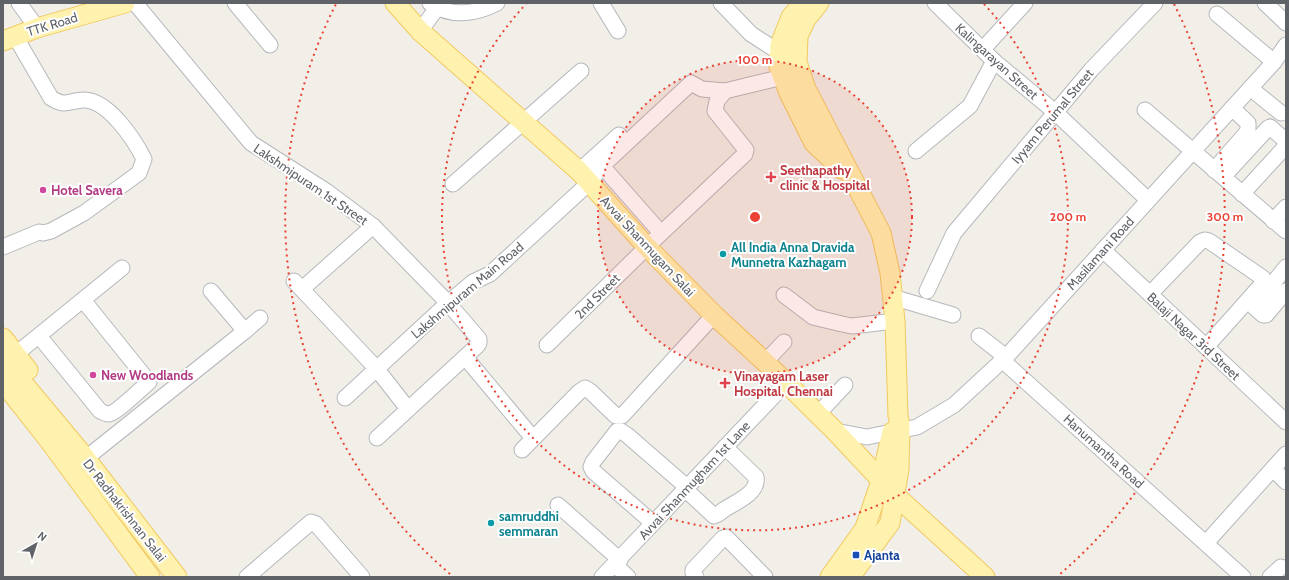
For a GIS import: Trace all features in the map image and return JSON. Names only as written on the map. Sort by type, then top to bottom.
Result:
[{"type":"main road","name":"TTK Road","points":[[9,38],[125,3]]},
{"type":"main road","name":"Avvai Shanmugam Salai","points":[[395,3],[420,32],[584,177],[647,247],[714,315],[765,362],[835,432],[895,496],[985,577]]},
{"type":"main road","points":[[802,3],[791,17],[780,45],[779,67],[814,143],[853,180]]},
{"type":"main road","points":[[819,3],[806,19],[798,36],[797,62],[806,89],[853,180],[864,197],[880,232],[890,273],[895,321],[899,469],[895,496],[890,523],[850,577]]},
{"type":"main road","points":[[3,338],[10,356],[53,433]]},
{"type":"main road","points":[[10,356],[68,426],[73,444]]},
{"type":"main road","points":[[3,382],[53,433],[77,462]]},
{"type":"main road","points":[[3,396],[55,461],[77,462]]},
{"type":"main road","points":[[830,577],[865,528],[897,426]]},
{"type":"main road","name":"Dr Radhakrishnan Salai","points":[[53,433],[73,444],[77,462],[150,577]]},
{"type":"main road","name":"Dr Radhakrishnan Salai","points":[[77,462],[177,577]]},
{"type":"street","points":[[19,3],[38,28]]},
{"type":"street","name":"Lakshmipuram 1st Street","points":[[135,3],[251,143],[326,191],[372,226],[448,303],[479,339],[477,346],[465,357]]},
{"type":"street","points":[[234,3],[270,45]]},
{"type":"street","points":[[420,32],[434,5],[459,14],[482,11],[497,3]]},
{"type":"street","points":[[601,3],[618,31]]},
{"type":"street","points":[[721,3],[751,34],[779,52]]},
{"type":"street","name":"Kalingarayan Street","points":[[935,3],[994,61],[1055,112],[1148,200]]},
{"type":"street","points":[[983,49],[1025,3]]},
{"type":"street","points":[[1265,3],[1286,23]]},
{"type":"street","name":"Iyyam Perumal Street","points":[[927,291],[954,233],[1055,112],[1148,5]]},
{"type":"street","points":[[1217,14],[1274,62]]},
{"type":"street","points":[[3,247],[39,232],[43,234],[52,231],[80,216],[139,173],[144,159],[138,147],[118,121],[98,103],[83,100],[62,104],[51,98],[9,38]]},
{"type":"street","name":"Masilamani Road","points":[[835,432],[867,437],[897,426],[917,426],[954,405],[1004,358],[1274,62],[1286,45]]},
{"type":"street","points":[[916,151],[970,106],[994,61]]},
{"type":"street","points":[[453,184],[521,122],[581,71]]},
{"type":"street","points":[[584,177],[602,166],[664,110],[687,86],[691,84],[702,89],[725,91],[783,77]]},
{"type":"street","points":[[1250,88],[1281,113]]},
{"type":"street","name":"2nd Street","points":[[547,345],[661,233],[745,154],[746,150],[715,111],[717,101],[725,91]]},
{"type":"street","points":[[1219,173],[1248,131],[1248,123],[1232,108]]},
{"type":"street","points":[[1145,110],[1286,231]]},
{"type":"street","points":[[1219,173],[1270,127],[1286,141]]},
{"type":"street","points":[[584,177],[619,135]]},
{"type":"street","points":[[1242,194],[1286,146]]},
{"type":"street","points":[[602,166],[661,233]]},
{"type":"street","name":"Lakshmipuram Main Road","points":[[344,398],[448,303],[473,282],[490,274],[584,177]]},
{"type":"street","points":[[1273,220],[1286,207]]},
{"type":"street","points":[[372,226],[298,285],[376,368],[408,409]]},
{"type":"street","points":[[1150,294],[1200,242],[1205,240],[1209,241],[1263,278],[1264,282],[1206,347]]},
{"type":"street","name":"Balaji Nagar 3rd Street","points":[[1102,250],[1286,422]]},
{"type":"street","points":[[1286,267],[1254,307],[1263,315],[1266,315],[1286,291]]},
{"type":"street","points":[[10,356],[39,336],[122,268]]},
{"type":"street","points":[[211,291],[245,331]]},
{"type":"street","points":[[784,294],[813,317],[852,326],[895,321]]},
{"type":"street","points":[[892,297],[953,315]]},
{"type":"street","points":[[83,300],[150,382],[164,396]]},
{"type":"street","points":[[522,450],[532,437],[585,388],[619,417],[624,415],[714,315]]},
{"type":"street","points":[[77,462],[164,396],[260,318]]},
{"type":"street","points":[[39,336],[100,411],[106,414],[112,412],[150,382]]},
{"type":"street","name":"Hanumantha Road","points":[[979,336],[1243,577]]},
{"type":"street","points":[[765,362],[784,342]]},
{"type":"street","points":[[377,438],[465,357],[532,437]]},
{"type":"street","name":"Avvai Shanmugham 1st Lane","points":[[602,577],[786,383]]},
{"type":"street","points":[[817,415],[845,385]]},
{"type":"street","points":[[654,523],[593,471],[591,467],[593,462],[617,431],[621,431],[627,436],[687,489],[714,516],[740,502],[757,482],[756,477],[725,447]]},
{"type":"street","points":[[1206,542],[1286,454]]},
{"type":"street","points":[[1273,469],[1286,482]]},
{"type":"street","points":[[558,505],[617,562],[628,577]]},
{"type":"street","points":[[247,577],[311,522],[316,524],[362,577]]},
{"type":"street","points":[[696,577],[693,570],[723,538],[726,537],[758,574]]},
{"type":"place","name":"Seethapathy clinic & Hospital","points":[[771,177]]},
{"type":"place","name":"Hotel Savera","points":[[43,190]]},
{"type":"place","name":"All India Anna Dravida Munnetra Kazhagam","points":[[723,254]]},
{"type":"place","name":"New Woodlands","points":[[93,375]]},
{"type":"place","name":"Vinayagam Laser Hospital, Chennai","points":[[725,383]]},
{"type":"place","name":"samruddhi semmaran","points":[[491,523]]},
{"type":"place","name":"Ajanta","points":[[856,555]]}]
